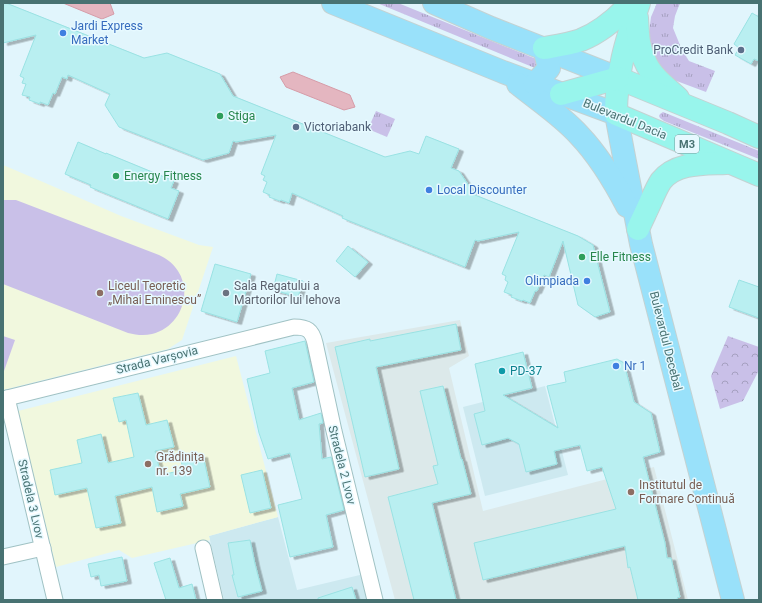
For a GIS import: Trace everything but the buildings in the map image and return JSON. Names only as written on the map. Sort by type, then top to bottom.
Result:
[{"type":"highway","points":[[544,48],[580,40],[592,35],[603,29],[635,5],[638,38],[647,66],[657,78],[686,106]]},
{"type":"highway","name":"Bulevardul Decebal","points":[[616,114],[618,78],[635,5]]},
{"type":"highway","points":[[561,94],[618,78],[754,134]]},
{"type":"highway","name":"Bulevardul Dacia","points":[[616,114],[759,175]]},
{"type":"highway","points":[[638,229],[661,181],[667,175],[686,166],[729,162]]},
{"type":"main road","name":"Bulevardul Dacia","points":[[333,3],[503,72],[616,114]]},
{"type":"main road","points":[[434,3],[491,28],[618,78]]},
{"type":"main road","points":[[535,84],[548,68],[544,48]]},
{"type":"main road","points":[[503,72],[579,134],[617,186],[638,229]]},
{"type":"main road","name":"Bulevardul Decebal","points":[[616,114],[638,229],[733,600]]},
{"type":"street","name":"Strada Varșovia","points":[[5,398],[294,327],[303,327],[310,331]]},
{"type":"street","name":"Stradela 2 Lvov","points":[[310,331],[315,343],[334,432],[375,600]]},
{"type":"street","name":"Stradela 3 Lvov","points":[[5,398],[55,600]]},
{"type":"street","points":[[3,557],[43,548]]},
{"type":"street","points":[[203,548],[215,600]]},
{"type":"shaded area","points":[[63,3],[110,3],[114,14],[102,19]]},
{"type":"shaded area","points":[[293,72],[350,95],[355,107],[344,110],[286,87],[280,77]]},
{"type":"shaded area","name":"Liceul Teoretic „Mihai Eminescu”","points":[[3,165],[121,216],[199,245],[213,247],[182,340],[168,349],[3,390]]},
{"type":"shaded area","points":[[460,320],[469,356],[449,368],[483,511],[654,467],[688,600],[395,600],[326,343]]},
{"type":"shaded area","name":"Grădinița nr. 139","points":[[236,356],[278,517],[209,536],[210,540],[132,558],[119,550],[56,567],[18,411]]},
{"type":"shaded area","points":[[545,386],[568,475],[485,496],[463,407]]},
{"type":"shaded area","points":[[278,517],[297,590],[364,574],[370,600],[224,600],[209,536]]},
{"type":"green space","points":[[377,3],[398,3],[541,61],[535,68]]},
{"type":"green space","points":[[657,3],[680,3],[675,16],[673,28],[682,50],[689,61],[715,71],[706,92],[674,80],[657,61],[650,45],[649,32],[651,17]]},
{"type":"green space","points":[[376,111],[395,119],[387,137],[368,129]]},
{"type":"green space","points":[[663,112],[759,151],[759,159],[664,121],[659,116]]},
{"type":"green space","points":[[3,200],[16,200],[159,255],[167,260],[178,271],[184,290],[184,299],[176,317],[162,330],[149,335],[128,333],[3,284]]},
{"type":"green space","points":[[3,336],[15,340],[4,371],[3,371]]},
{"type":"green space","points":[[728,336],[759,347],[759,370],[743,401],[720,409],[711,376]]},
{"type":"place","name":"Jardi Express Market","points":[[63,33]]},
{"type":"place","name":"ProCredit Bank","points":[[741,50]]},
{"type":"place","name":"Stiga","points":[[220,116]]},
{"type":"place","name":"Victoriabank","points":[[296,127]]},
{"type":"place","name":"Energy Fitness","points":[[116,176]]},
{"type":"place","name":"Local Discounter","points":[[429,190]]},
{"type":"place","name":"Elle Fitness","points":[[582,257]]},
{"type":"place","name":"Olimpiada","points":[[587,281]]},
{"type":"place","name":"Liceul Teoretic „Mihai Eminescu”","points":[[100,293]]},
{"type":"place","name":"Sala Regatului a Martorilor lui Iehova","points":[[226,293]]},
{"type":"place","name":"Nr 1","points":[[616,366]]},
{"type":"place","name":"PD-37","points":[[502,371]]},
{"type":"place","name":"Grădinița nr. 139","points":[[148,464]]},
{"type":"place","name":"Institutul de Formare Continuă","points":[[631,492]]}]
